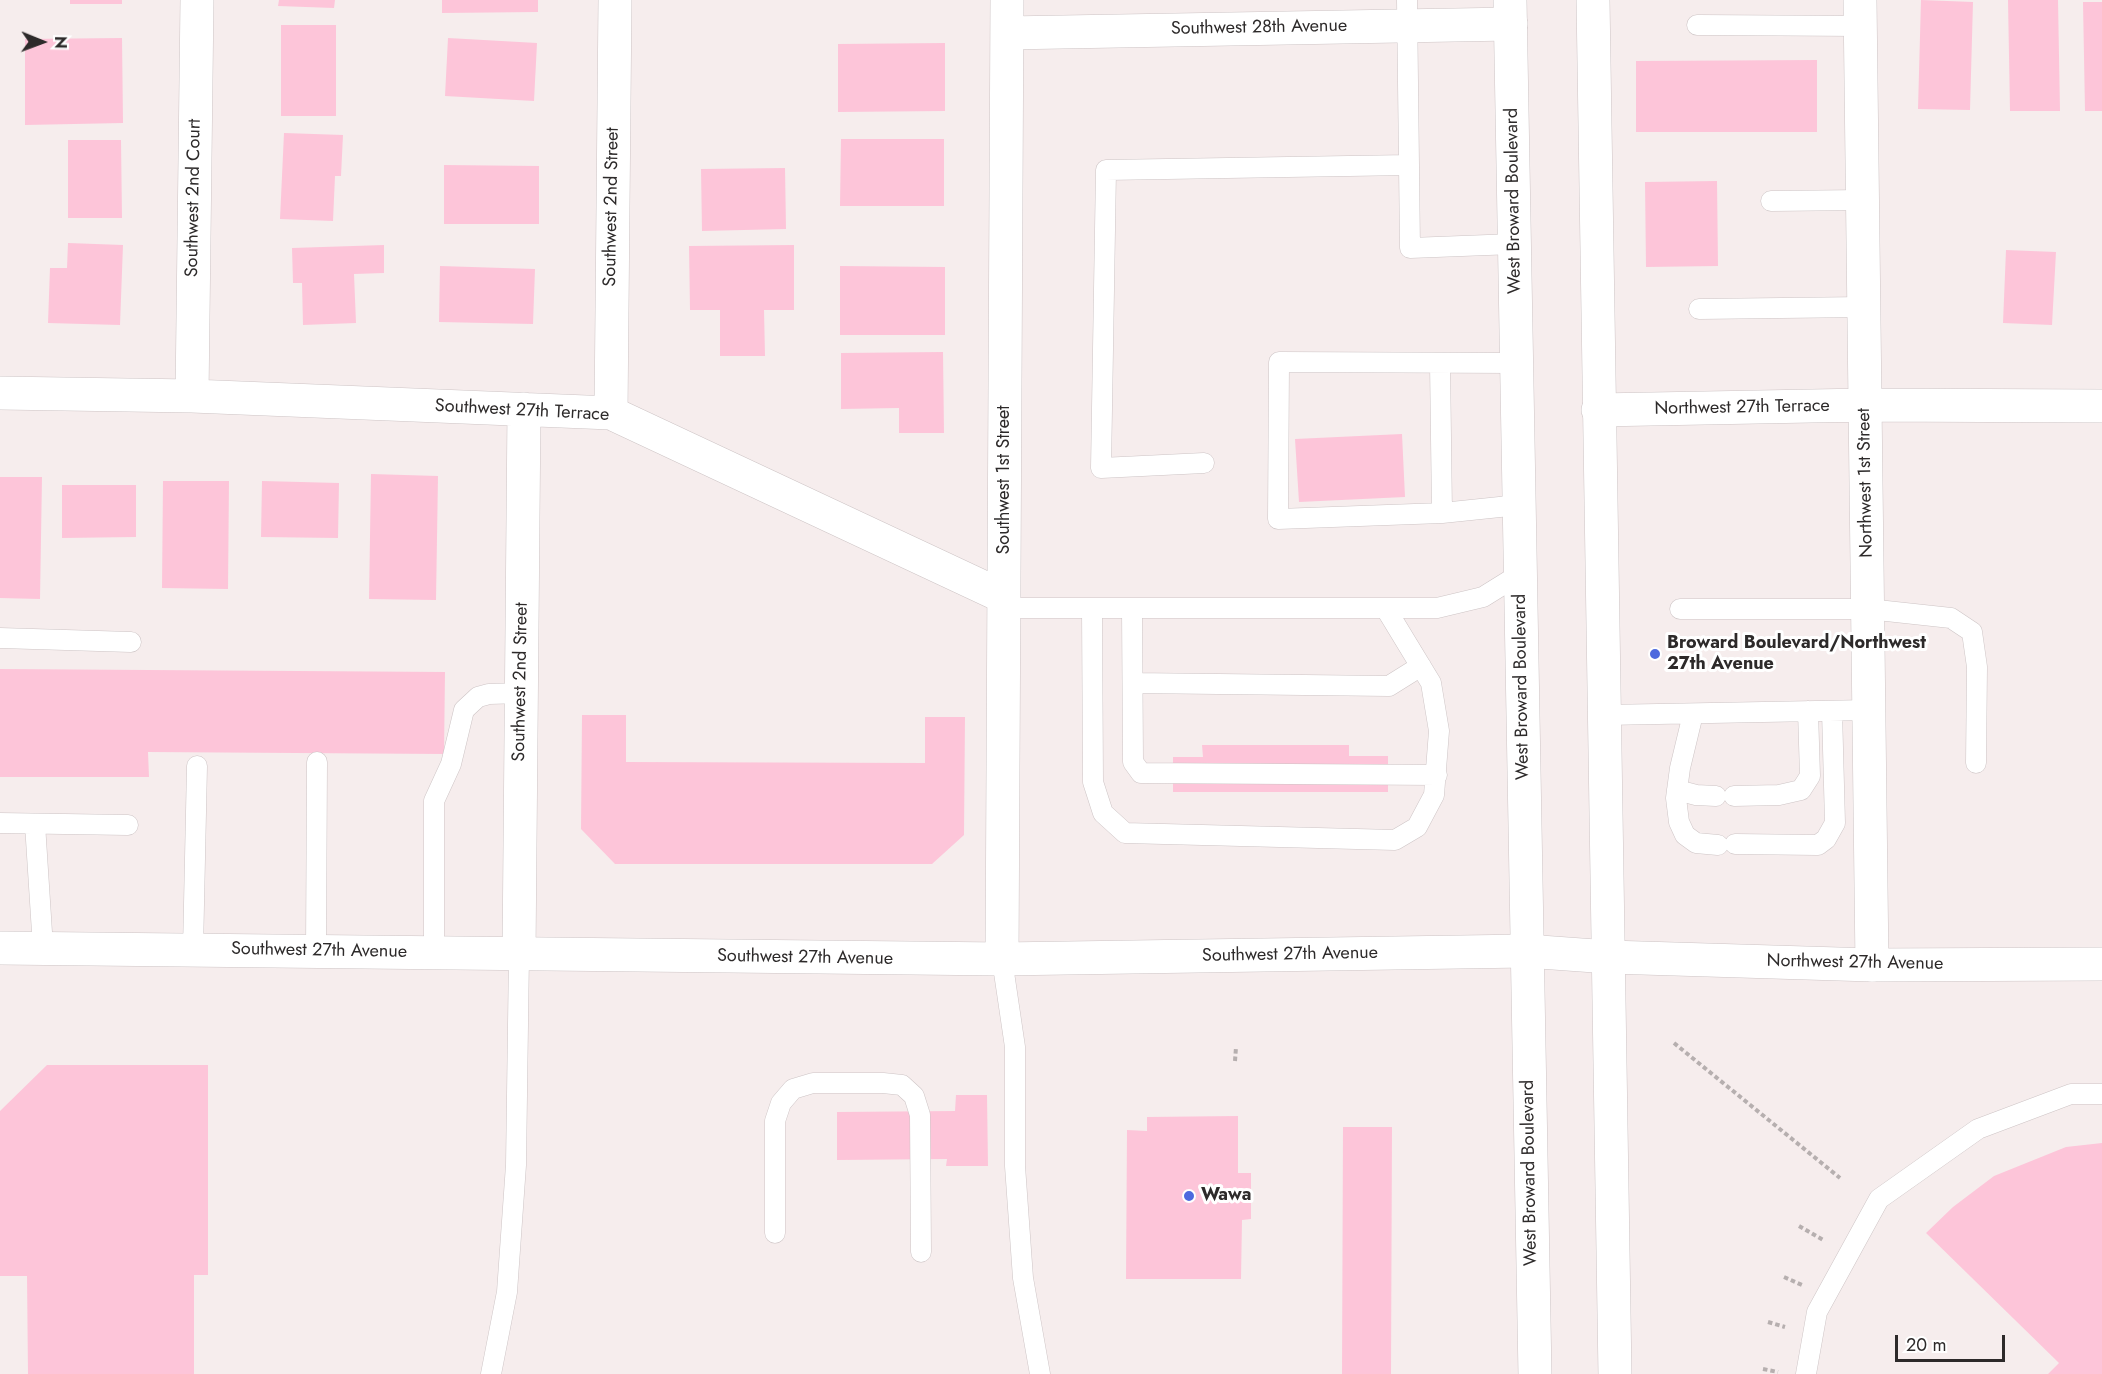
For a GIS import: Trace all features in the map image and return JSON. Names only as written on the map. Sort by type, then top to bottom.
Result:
[{"type":"street","name":"Southwest 2nd Court","points":[[192,396],[197,0]]},
{"type":"street","name":"Southwest 2nd Street","points":[[610,413],[615,0]]},
{"type":"street","name":"Southwest 1st Street","points":[[1002,959],[1007,0]]},
{"type":"street","points":[[1593,0],[1615,1374]]},
{"type":"street","name":"Southwest 28th Avenue","points":[[1007,33],[1407,13],[1511,12]]},
{"type":"street","name":"West Broward Boulevard","points":[[1511,12],[1535,1374]]},
{"type":"street","name":"Northwest 1st Street","points":[[1860,13],[1872,965]]},
{"type":"street","name":"Southwest 27th Terrace","points":[[0,393],[192,396],[610,413],[1004,603]]},
{"type":"street","name":"Northwest 27th Terrace","points":[[1598,410],[1865,405],[2102,406]]},
{"type":"street","name":"Southwest 2nd Street","points":[[519,954],[524,409]]},
{"type":"street","name":"Southwest 27th Avenue","points":[[0,948],[1002,959],[1526,951],[1609,957]]},
{"type":"street","name":"Northwest 27th Avenue","points":[[1609,957],[1872,965],[2102,964]]},
{"type":"lane","points":[[1407,13],[1410,248],[1514,244]]},
{"type":"lane","points":[[1696,25],[1860,13]]},
{"type":"lane","points":[[1204,463],[1101,468],[1106,170],[1408,165]]},
{"type":"lane","points":[[1771,201],[1863,200]]},
{"type":"lane","points":[[1699,309],[1864,307]]},
{"type":"lane","points":[[1516,363],[1279,362],[1278,519],[1442,513],[1519,505]]},
{"type":"lane","points":[[1440,363],[1442,513]]},
{"type":"lane","points":[[1004,603],[1092,609],[1437,608],[1483,597],[1520,574]]},
{"type":"lane","points":[[1092,609],[1094,782],[1103,813],[1125,833],[1395,840],[1417,827],[1434,795],[1439,731],[1431,683],[1386,609]]},
{"type":"lane","points":[[1132,609],[1133,762],[1141,773],[1437,775]]},
{"type":"lane","points":[[1680,609],[1868,609],[1950,618],[1972,632],[1977,667],[1976,764]]},
{"type":"lane","points":[[0,638],[131,642]]},
{"type":"lane","points":[[1133,683],[1389,686],[1421,666]]},
{"type":"lane","points":[[434,953],[434,801],[451,764],[464,710],[478,698],[489,694],[522,693]]},
{"type":"lane","points":[[1605,716],[1869,710]]},
{"type":"lane","points":[[1677,790],[1696,795],[1725,796],[1779,795],[1801,790],[1810,776],[1808,711]]},
{"type":"lane","points":[[1693,714],[1677,790],[1679,822],[1685,835],[1696,843],[1818,845],[1826,840],[1835,823],[1832,711]]},
{"type":"lane","points":[[316,951],[317,762]]},
{"type":"lane","points":[[194,950],[197,766]]},
{"type":"lane","points":[[0,823],[128,825]]},
{"type":"lane","points":[[35,824],[44,948]]},
{"type":"lane","points":[[491,1374],[507,1292],[515,1188],[519,954]]},
{"type":"lane","points":[[1002,959],[1015,1047],[1015,1166],[1023,1278],[1040,1374]]},
{"type":"lane","points":[[775,1233],[775,1121],[781,1103],[793,1089],[813,1083],[903,1085],[914,1096],[920,1115],[921,1252]]},
{"type":"lane","points":[[1806,1374],[1817,1312],[1879,1199],[1978,1129],[2071,1094],[2102,1094]]},
{"type":"path","points":[[1674,1043],[1840,1178]]},
{"type":"path","points":[[1235,1061],[1236,1047]]},
{"type":"building","points":[[70,0],[122,0],[122,4],[70,4]]},
{"type":"building","points":[[279,0],[335,0],[334,8],[278,6]]},
{"type":"building","points":[[442,0],[538,0],[538,12],[442,13]]},
{"type":"building","points":[[1921,0],[1973,2],[1970,110],[1918,109]]},
{"type":"building","points":[[2008,0],[2058,0],[2060,111],[2010,111]]},
{"type":"building","points":[[2083,2],[2102,2],[2102,111],[2085,111]]},
{"type":"building","points":[[281,25],[336,25],[336,116],[281,116]]},
{"type":"building","points":[[122,38],[123,123],[25,125],[25,39]]},
{"type":"building","points":[[448,38],[537,43],[534,101],[445,96]]},
{"type":"building","points":[[945,43],[945,111],[838,112],[838,44]]},
{"type":"building","points":[[1817,60],[1817,132],[1636,132],[1636,61]]},
{"type":"building","points":[[284,133],[343,135],[341,176],[335,176],[333,221],[280,219]]},
{"type":"building","points":[[841,139],[944,139],[944,206],[840,206]]},
{"type":"building","points":[[68,140],[121,140],[122,218],[68,218]]},
{"type":"building","points":[[444,165],[539,166],[539,224],[444,224]]},
{"type":"building","points":[[785,168],[786,229],[702,231],[701,169]]},
{"type":"building","points":[[1717,181],[1718,266],[1646,267],[1645,182]]},
{"type":"building","points":[[68,243],[123,245],[120,325],[48,323],[50,268],[67,268]]},
{"type":"building","points":[[384,245],[384,273],[354,274],[356,323],[303,325],[302,283],[293,283],[292,248]]},
{"type":"building","points":[[794,245],[794,310],[764,310],[765,356],[720,356],[720,310],[690,310],[689,246]]},
{"type":"building","points":[[2006,250],[2056,252],[2052,325],[2003,323]]},
{"type":"building","points":[[440,266],[535,269],[533,324],[439,322]]},
{"type":"building","points":[[840,266],[945,267],[945,335],[840,335]]},
{"type":"building","points":[[943,352],[944,433],[899,433],[899,408],[841,409],[841,353]]},
{"type":"building","points":[[1402,434],[1405,497],[1299,502],[1295,439]]},
{"type":"building","points":[[371,474],[438,476],[436,600],[369,599]]},
{"type":"building","points":[[0,477],[42,477],[40,599],[0,598]]},
{"type":"building","points":[[163,481],[229,481],[228,589],[162,588]]},
{"type":"building","points":[[262,481],[339,483],[338,538],[261,537]]},
{"type":"building","points":[[62,485],[136,485],[136,537],[62,538]]},
{"type":"building","points":[[0,669],[445,672],[444,754],[148,752],[149,777],[0,777]]},
{"type":"building","points":[[582,715],[626,715],[626,762],[925,763],[925,717],[965,717],[964,835],[932,864],[615,864],[581,829]]},
{"type":"building","points":[[1202,745],[1349,745],[1349,756],[1388,756],[1388,792],[1173,792],[1173,757],[1203,757]]},
{"type":"building","points":[[47,1065],[208,1065],[208,1275],[194,1275],[194,1374],[28,1374],[27,1276],[0,1276],[0,1111]]},
{"type":"building","points":[[956,1095],[987,1095],[988,1166],[946,1166],[947,1159],[837,1160],[837,1112],[955,1111]]},
{"type":"building","name":"Wawa","points":[[1238,1116],[1238,1173],[1251,1173],[1251,1219],[1242,1220],[1241,1279],[1126,1279],[1127,1130],[1147,1131],[1147,1117]]},
{"type":"building","points":[[1343,1127],[1392,1127],[1391,1374],[1342,1374]]},
{"type":"building","points":[[2102,1143],[2102,1374],[2048,1374],[2059,1363],[1926,1233],[1953,1207],[1994,1176],[2066,1147]]},
{"type":"place","name":"Broward Boulevard/Northwest 27th Avenue","points":[[1655,654]]},
{"type":"place","name":"Wawa","points":[[1189,1196]]}]
